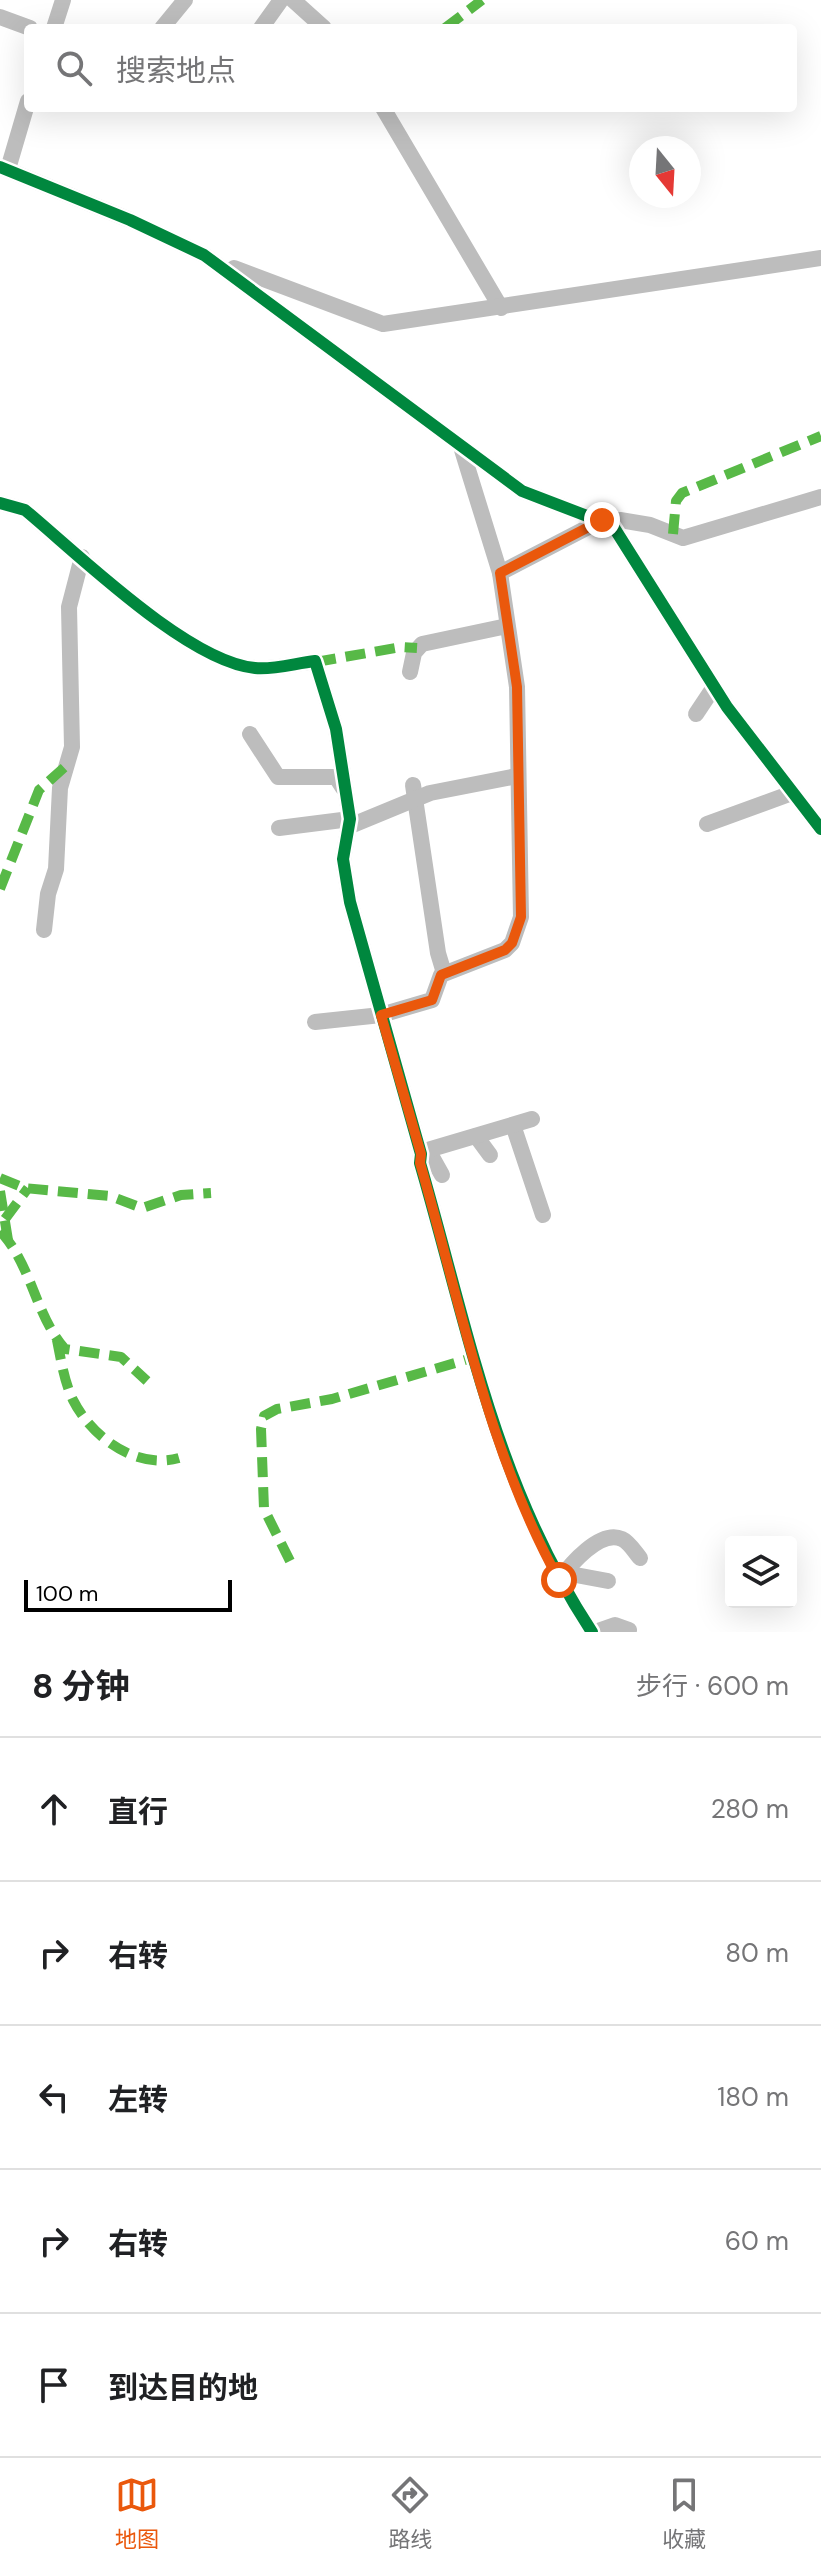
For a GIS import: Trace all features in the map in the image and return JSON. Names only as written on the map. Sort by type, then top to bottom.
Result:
[{"type":"street","points":[[55,24],[63,0]]},
{"type":"street","points":[[165,24],[185,0]]},
{"type":"street","points":[[264,24],[281,0]]},
{"type":"street","points":[[293,0],[320,24]]},
{"type":"street","points":[[0,17],[24,26]]},
{"type":"street","points":[[24,112],[4,168],[291,292],[383,324],[821,258]]},
{"type":"street","points":[[385,112],[501,308]]},
{"type":"street","points":[[204,255],[399,397],[462,450],[522,491],[608,523],[714,687],[821,829]]},
{"type":"street","points":[[444,973],[491,957],[512,943],[521,917],[517,687],[500,573],[462,450]]},
{"type":"street","points":[[500,573],[620,520],[650,525],[683,538],[821,498]]},
{"type":"street","points":[[0,503],[25,510],[179,637],[214,657],[255,668],[315,661],[336,729],[350,822],[343,859],[350,902],[381,1015],[424,1151],[442,1175]]},
{"type":"street","points":[[44,930],[48,894],[56,869],[60,788],[72,747],[69,607],[82,557]]},
{"type":"street","points":[[410,672],[414,653],[422,644],[507,626]]},
{"type":"street","points":[[696,714],[714,687]]},
{"type":"street","points":[[250,734],[278,777],[336,777],[344,789]]},
{"type":"street","points":[[279,828],[350,822],[414,792],[517,776]]},
{"type":"street","points":[[315,1022],[381,1015],[432,1000],[444,973],[414,792]]},
{"type":"street","points":[[707,824],[792,793]]},
{"type":"street","points":[[424,1151],[532,1119]]},
{"type":"street","points":[[513,1125],[543,1215]]},
{"type":"street","points":[[476,1136],[490,1155]]},
{"type":"street","points":[[424,1151],[420,1163],[472,1358],[503,1457],[562,1576],[594,1632],[615,1625],[629,1630]]},
{"type":"street","points":[[562,1576],[580,1555],[619,1537],[640,1558]]},
{"type":"street","points":[[562,1576],[608,1581]]},
{"type":"marked path","points":[[450,24],[482,0]]},
{"type":"marked path","points":[[673,534],[676,501],[682,493],[821,436]]},
{"type":"marked path","points":[[316,662],[401,647],[417,648]]},
{"type":"marked path","points":[[0,889],[39,790],[67,765]]},
{"type":"marked path","points":[[0,1178],[24,1188],[110,1196],[142,1208],[181,1195],[211,1193]]},
{"type":"marked path","points":[[5,1219],[28,1188]]},
{"type":"marked path","points":[[0,1191],[8,1240]]},
{"type":"marked path","points":[[0,1231],[11,1244],[47,1321],[65,1349],[121,1357],[147,1381]]},
{"type":"marked path","points":[[57,1340],[70,1393],[92,1427],[117,1448],[132,1455],[163,1461],[179,1458]]},
{"type":"marked path","points":[[290,1561],[264,1509],[261,1429],[264,1416],[277,1409],[332,1399],[472,1358]]},
{"type":"cycle path","points":[[0,167],[130,220],[204,255],[522,491],[613,526],[727,707],[821,829]]},
{"type":"cycle path","points":[[0,503],[25,510],[103,578],[198,647],[228,661],[255,668],[315,661],[336,729],[350,819],[343,859],[350,902],[421,1154],[420,1163],[470,1345],[508,1463],[531,1520],[592,1632]]},
{"type":"route","points":[[559,1580],[503,1457],[472,1358],[420,1163],[421,1154],[381,1015],[432,1000],[441,975],[491,957],[512,943],[521,917],[517,687],[500,573],[602,520]]}]
